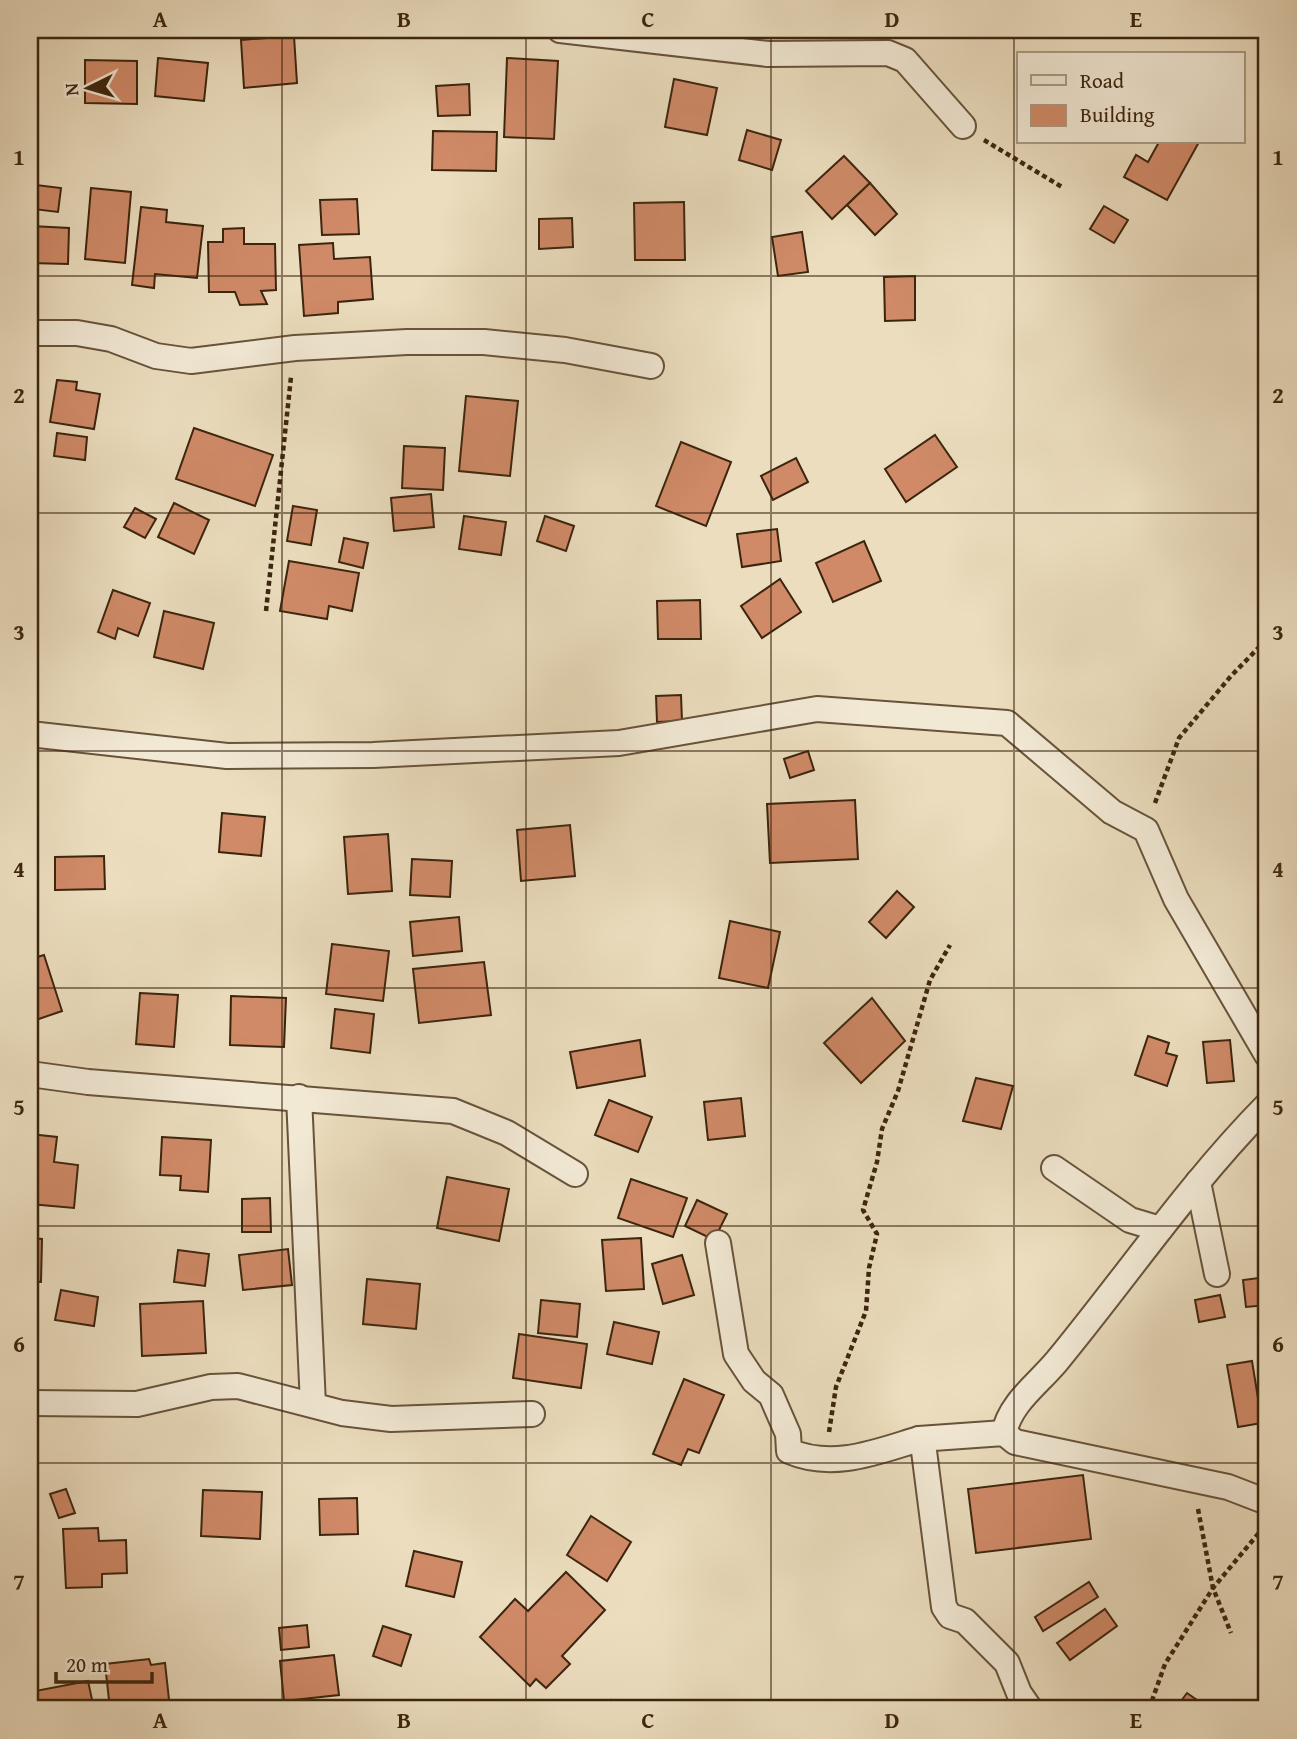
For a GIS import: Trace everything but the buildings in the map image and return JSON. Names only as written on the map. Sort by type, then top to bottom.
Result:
[{"type":"street","points":[[560,30],[768,54],[888,53],[905,60],[962,127]]},
{"type":"street","points":[[30,333],[77,333],[111,339],[156,356],[191,360],[295,348],[407,342],[484,342],[565,350],[651,366]]},
{"type":"street","points":[[30,734],[227,756],[373,755],[619,743],[817,709],[1007,723],[1112,812],[1146,830],[1176,899],[1267,1055]]},
{"type":"street","points":[[30,1074],[88,1082],[453,1111],[507,1133],[575,1174]]},
{"type":"street","points":[[299,1097],[313,1405]]},
{"type":"street","points":[[1004,1433],[1007,1419],[1018,1403],[1056,1362],[1198,1182],[1267,1105]]},
{"type":"street","points":[[1054,1168],[1130,1220],[1160,1229]]},
{"type":"street","points":[[1198,1182],[1217,1274]]},
{"type":"street","points":[[718,1243],[736,1354],[754,1381],[771,1395],[788,1434],[789,1451],[825,1460],[845,1460],[919,1439],[1004,1433],[1016,1442],[1198,1480],[1267,1502]]},
{"type":"street","points":[[30,1403],[137,1404],[211,1387],[238,1387],[313,1405],[391,1419],[532,1414]]},
{"type":"street","points":[[919,1439],[924,1451],[944,1608],[950,1616],[965,1621],[1007,1663],[1019,1693],[1030,1709]]},
{"type":"path","points":[[962,127],[1062,187]]},
{"type":"path","points":[[266,611],[295,348]]},
{"type":"path","points":[[1146,830],[1179,738],[1267,639]]},
{"type":"path","points":[[825,1460],[836,1387],[866,1311],[869,1268],[877,1234],[863,1210],[877,1162],[882,1129],[898,1090],[930,980],[950,945]]},
{"type":"path","points":[[1198,1480],[1198,1520],[1213,1588],[1231,1633]]},
{"type":"path","points":[[1149,1709],[1164,1664],[1213,1588],[1267,1524]]}]
